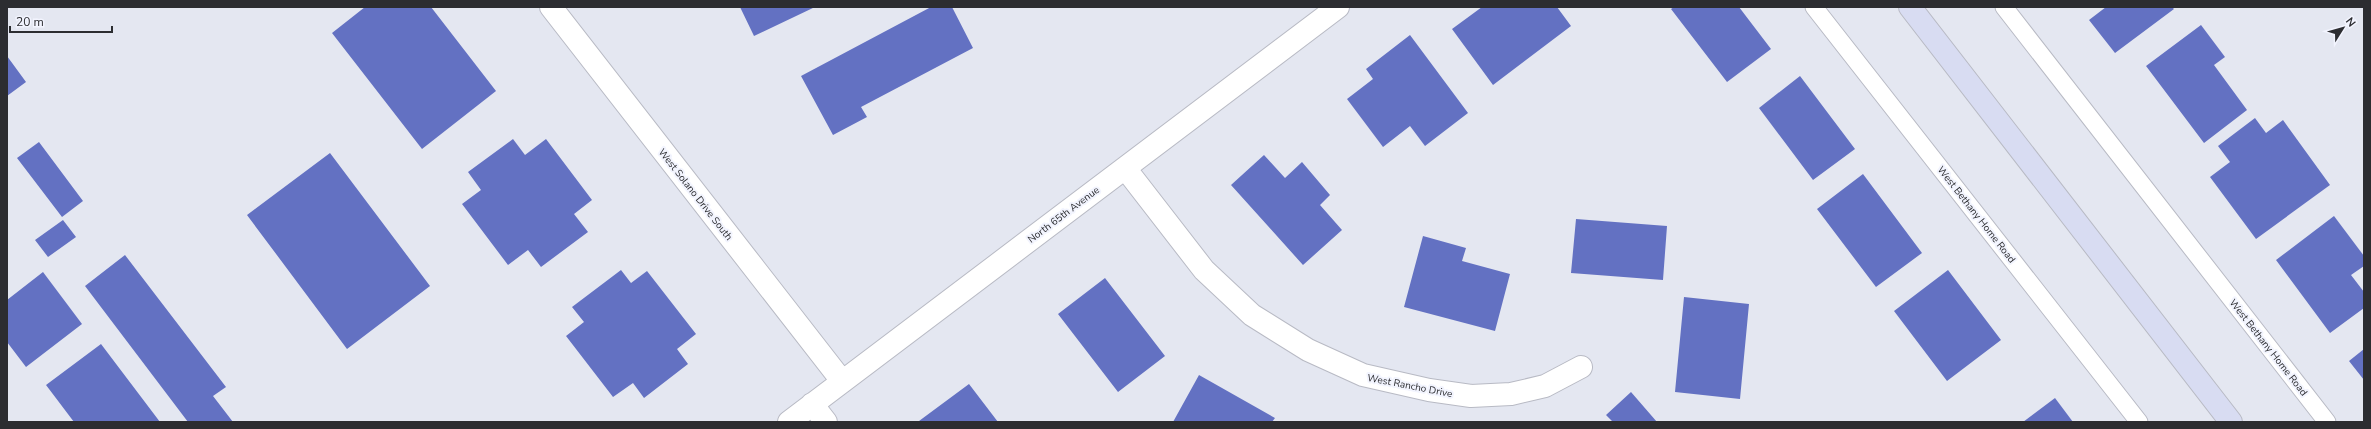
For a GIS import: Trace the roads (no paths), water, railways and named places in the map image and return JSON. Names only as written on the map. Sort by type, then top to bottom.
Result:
[{"type":"main road","points":[[1910,7],[2231,422]]},
{"type":"street","name":"West Solano Drive South","points":[[551,7],[842,381]]},
{"type":"street","name":"North 65th Avenue","points":[[789,422],[1338,7]]},
{"type":"street","name":"West Rancho Drive","points":[[1125,168],[1204,270],[1252,315],[1308,350],[1363,375],[1429,390],[1471,396],[1512,394],[1545,386],[1581,367]]},
{"type":"street","points":[[812,404],[826,422]]},
{"type":"lane","name":"West Bethany Home Road","points":[[1814,7],[2139,422]]},
{"type":"lane","name":"West Bethany Home Road","points":[[2004,7],[2327,422]]}]
